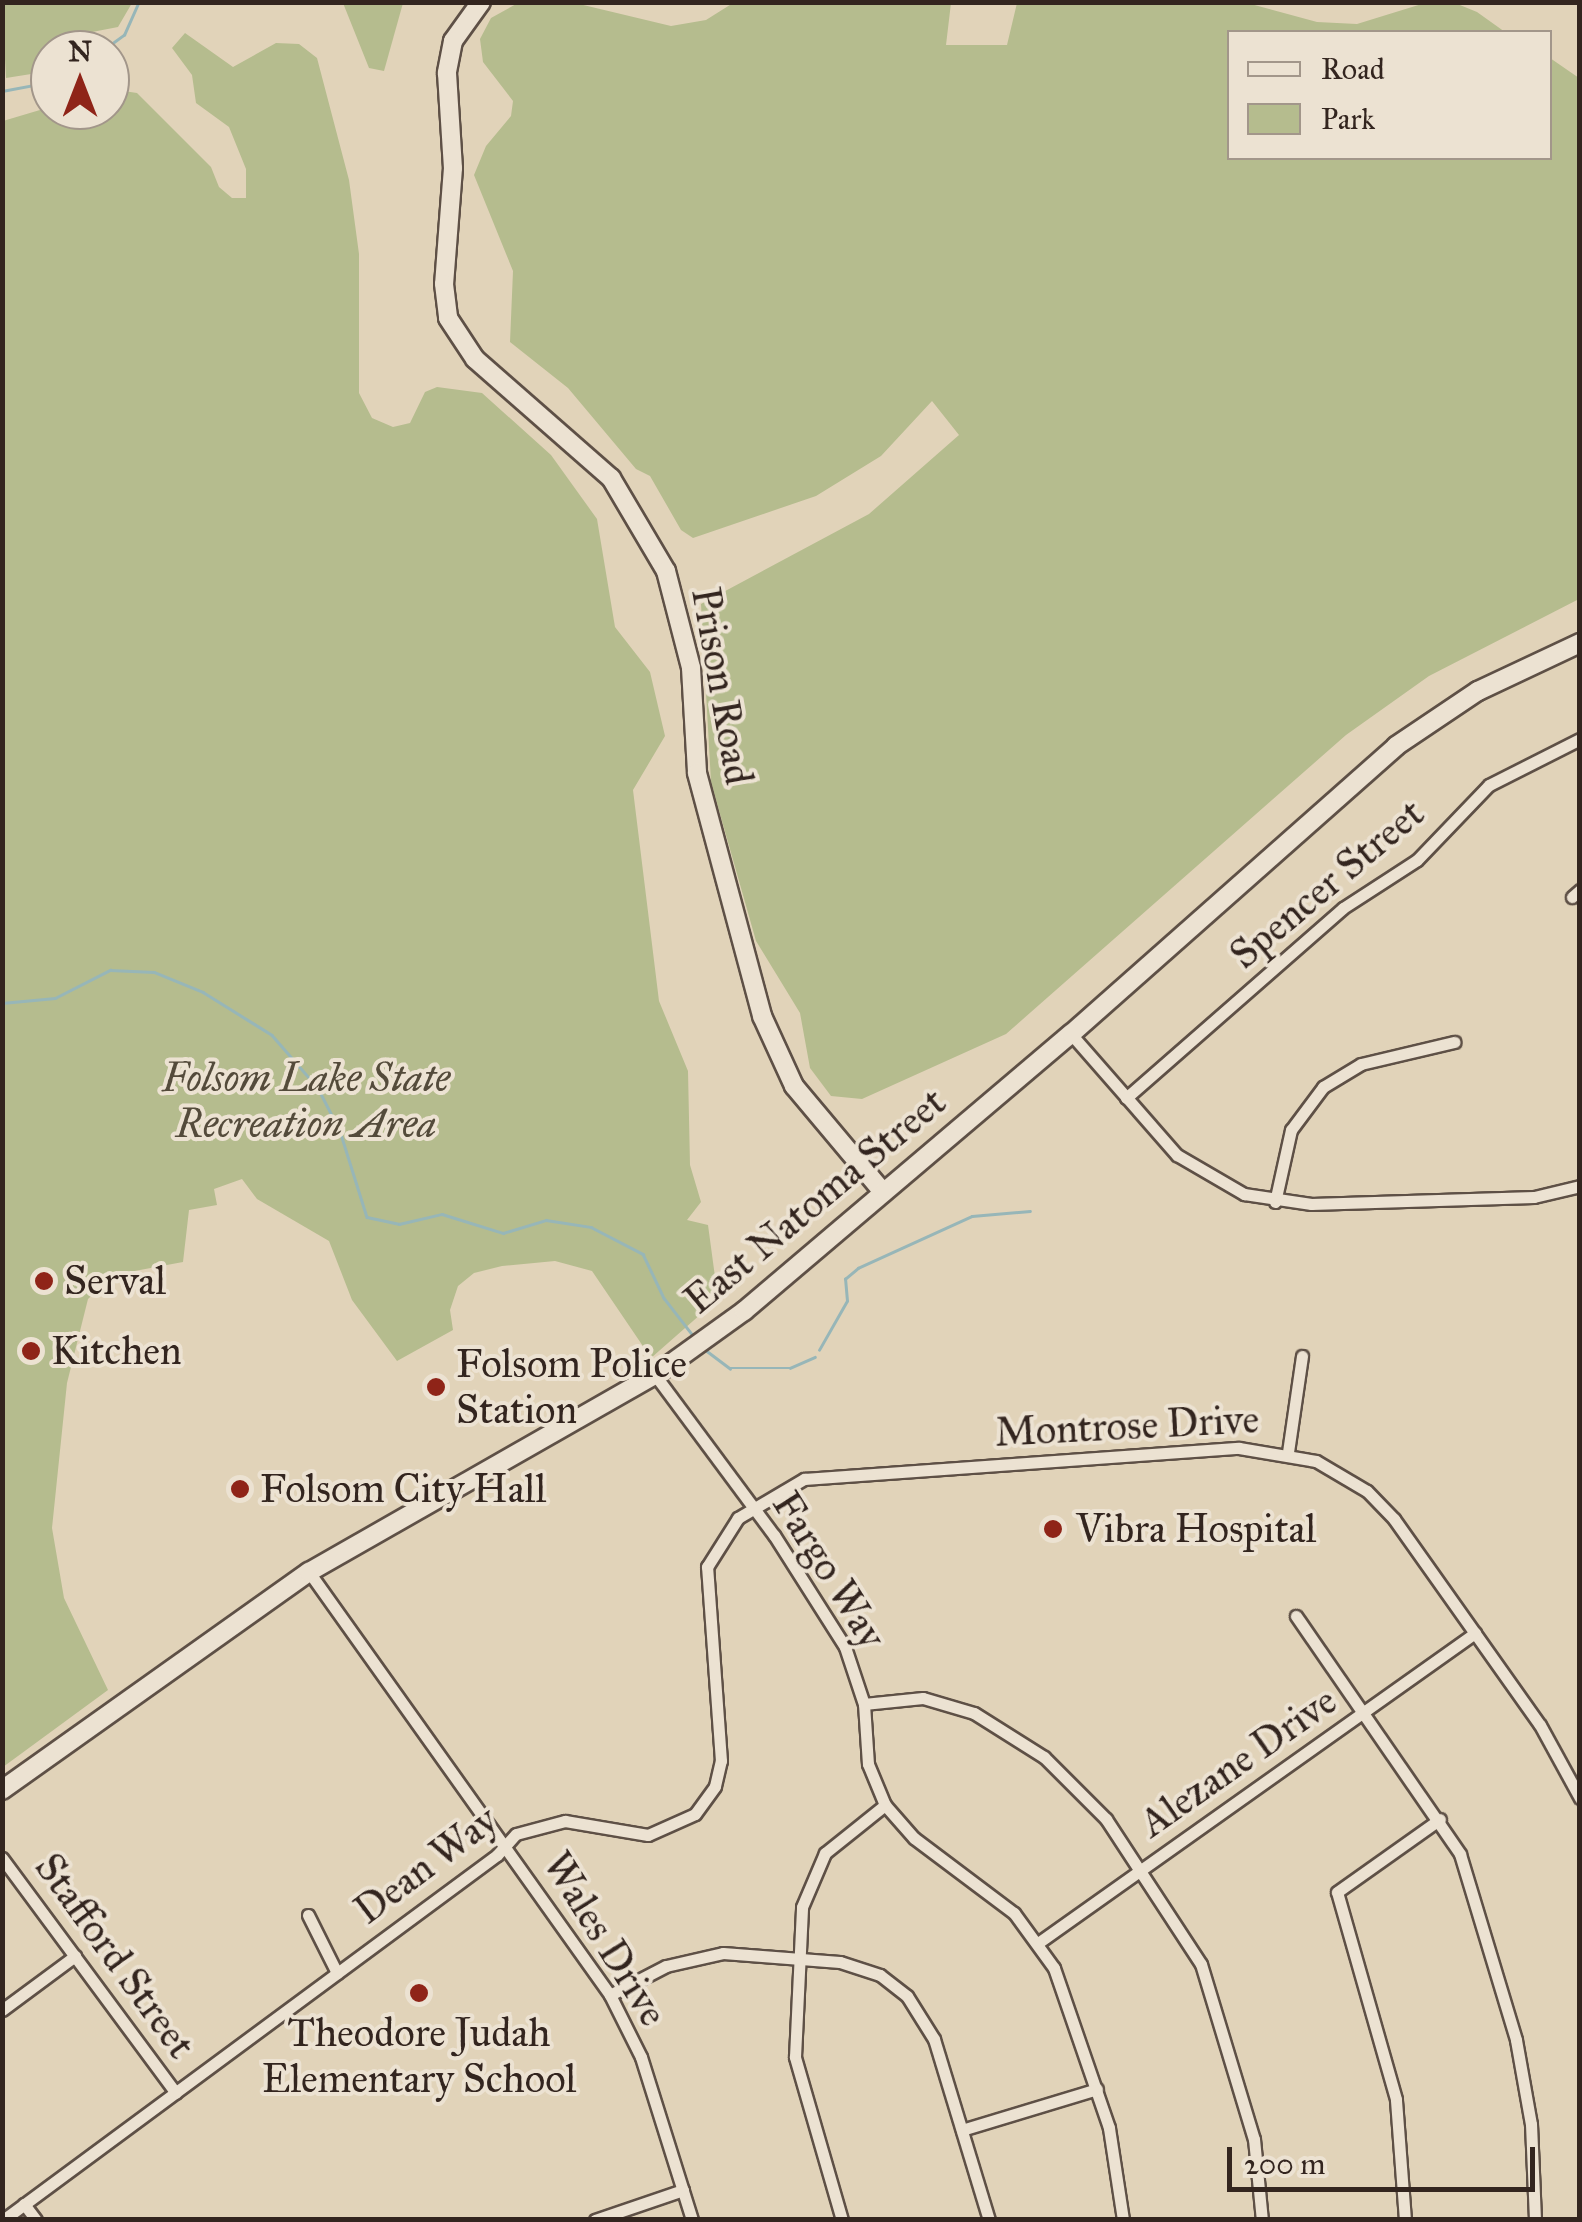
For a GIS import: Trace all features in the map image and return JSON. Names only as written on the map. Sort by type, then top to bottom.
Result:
[{"type":"main road","name":"Prison Road","points":[[481,2],[454,41],[446,73],[454,168],[444,284],[448,318],[475,359],[611,478],[666,570],[691,668],[697,774],[762,1016],[794,1086],[883,1192]]},
{"type":"main road","name":"East Natoma Street","points":[[2,1790],[308,1572],[662,1370],[744,1310],[1071,1034],[1422,726],[1580,643]]},
{"type":"street","name":"Spencer Street","points":[[1126,1098],[1343,908],[1417,860],[1489,784],[1580,739]]},
{"type":"street","points":[[1071,1034],[1192,1167],[1226,1187],[1274,1202],[1534,1197],[1580,1186]]},
{"type":"street","points":[[1274,1202],[1291,1130],[1323,1087],[1361,1064],[1454,1042]]},
{"type":"street","points":[[1288,1452],[1302,1356]]},
{"type":"street","name":"Fargo Way","points":[[662,1370],[845,1647],[864,1704],[868,1764],[885,1805],[914,1838],[994,1894],[1038,1943],[1068,1997],[1117,2163],[1123,2220]]},
{"type":"street","name":"Montrose Drive","points":[[754,1506],[795,1482],[821,1476],[1239,1448],[1288,1452],[1334,1469],[1381,1504],[1476,1633],[1578,1791]]},
{"type":"street","name":"Dean Way","points":[[3,2220],[527,1828],[556,1822],[657,1833],[688,1820],[706,1801],[722,1761],[706,1577],[718,1540],[754,1506]]},
{"type":"street","name":"Wales Drive","points":[[308,1572],[506,1844],[610,1995],[641,2057],[692,2220]]},
{"type":"street","points":[[1296,1616],[1440,1819],[1463,1863],[1516,2040],[1530,2124],[1534,2220]]},
{"type":"street","name":"Alezane Drive","points":[[1038,1943],[1476,1633]]},
{"type":"street","points":[[864,1704],[923,1698],[974,1713],[1069,1778],[1142,1870],[1186,1933],[1208,1982],[1254,2139],[1262,2220]]},
{"type":"street","points":[[842,2220],[795,2057],[802,1907],[816,1867],[836,1840],[885,1805]]},
{"type":"street","points":[[1405,2220],[1396,2099],[1338,1892],[1440,1819]]},
{"type":"street","name":"Stafford Street","points":[[2,1858],[176,2092]]},
{"type":"street","points":[[308,1915],[338,1973]]},
{"type":"street","points":[[2,2010],[75,1956]]},
{"type":"street","points":[[610,1995],[704,1956],[797,1958],[856,1965],[907,1996],[934,2039],[988,2220]]},
{"type":"street","points":[[962,2130],[1097,2089]]},
{"type":"street","points":[[595,2220],[684,2190]]},
{"type":"street","points":[[24,2204],[36,2220]]},
{"type":"green space","points":[[3,2],[132,3],[118,27],[30,30],[30,74],[6,78]]},
{"type":"green space","points":[[343,3],[403,3],[384,71],[369,68]]},
{"type":"green space","points":[[518,3],[575,3],[671,26],[706,20],[733,3],[951,3],[946,45],[1007,45],[1017,3],[1247,3],[1317,22],[1357,24],[1425,3],[1455,3],[1477,12],[1502,30],[1227,30],[1227,160],[1552,160],[1552,59],[1579,78],[1579,599],[1429,676],[1346,735],[1006,1034],[862,1099],[831,1096],[810,1068],[800,1013],[756,941],[711,782],[701,604],[869,514],[959,435],[932,401],[881,456],[816,496],[693,538],[681,530],[650,476],[636,469],[568,388],[510,342],[513,271],[474,175],[486,146],[511,116],[513,101],[483,62],[480,39],[491,18]]},
{"type":"green space","name":"Folsom Lake State Recreation Area","points":[[185,33],[233,67],[276,43],[299,44],[317,58],[349,180],[359,254],[359,393],[372,418],[393,427],[410,423],[425,392],[437,387],[482,393],[551,455],[597,519],[615,627],[650,672],[665,736],[633,790],[659,1001],[688,1071],[690,1165],[701,1202],[687,1220],[708,1225],[718,1299],[651,1358],[592,1271],[555,1261],[502,1266],[474,1273],[458,1286],[450,1310],[453,1330],[397,1361],[352,1300],[329,1241],[257,1199],[242,1179],[214,1189],[217,1205],[189,1210],[183,1262],[113,1275],[88,1299],[67,1383],[52,1528],[64,1598],[108,1690],[3,1767],[3,121],[30,113],[30,130],[130,130],[130,92],[137,93],[211,167],[219,187],[232,198],[246,198],[246,169],[229,127],[196,103],[192,75],[172,48]]},
{"type":"waterway","points":[[126,30],[139,2]]},
{"type":"waterway","points":[[2,91],[30,86]]},
{"type":"waterway","points":[[2,1003],[55,998],[110,970],[154,972],[203,992],[272,1035],[318,1088],[340,1131],[367,1217],[399,1224],[442,1214],[503,1233],[546,1220],[591,1227],[643,1254],[664,1298],[695,1338]]},
{"type":"waterway","points":[[819,1350],[847,1301],[845,1279],[858,1268],[972,1216],[1030,1211]]},
{"type":"waterway","points":[[703,1348],[730,1368],[790,1368],[815,1357]]},
{"type":"place","name":"Serval","points":[[44,1281]]},
{"type":"place","name":"Kitchen","points":[[31,1351]]},
{"type":"place","name":"Folsom Police Station","points":[[436,1387]]},
{"type":"place","name":"Folsom City Hall","points":[[240,1489]]},
{"type":"place","name":"Vibra Hospital","points":[[1053,1529]]},
{"type":"place","name":"Theodore Judah Elementary School","points":[[419,1993]]}]
